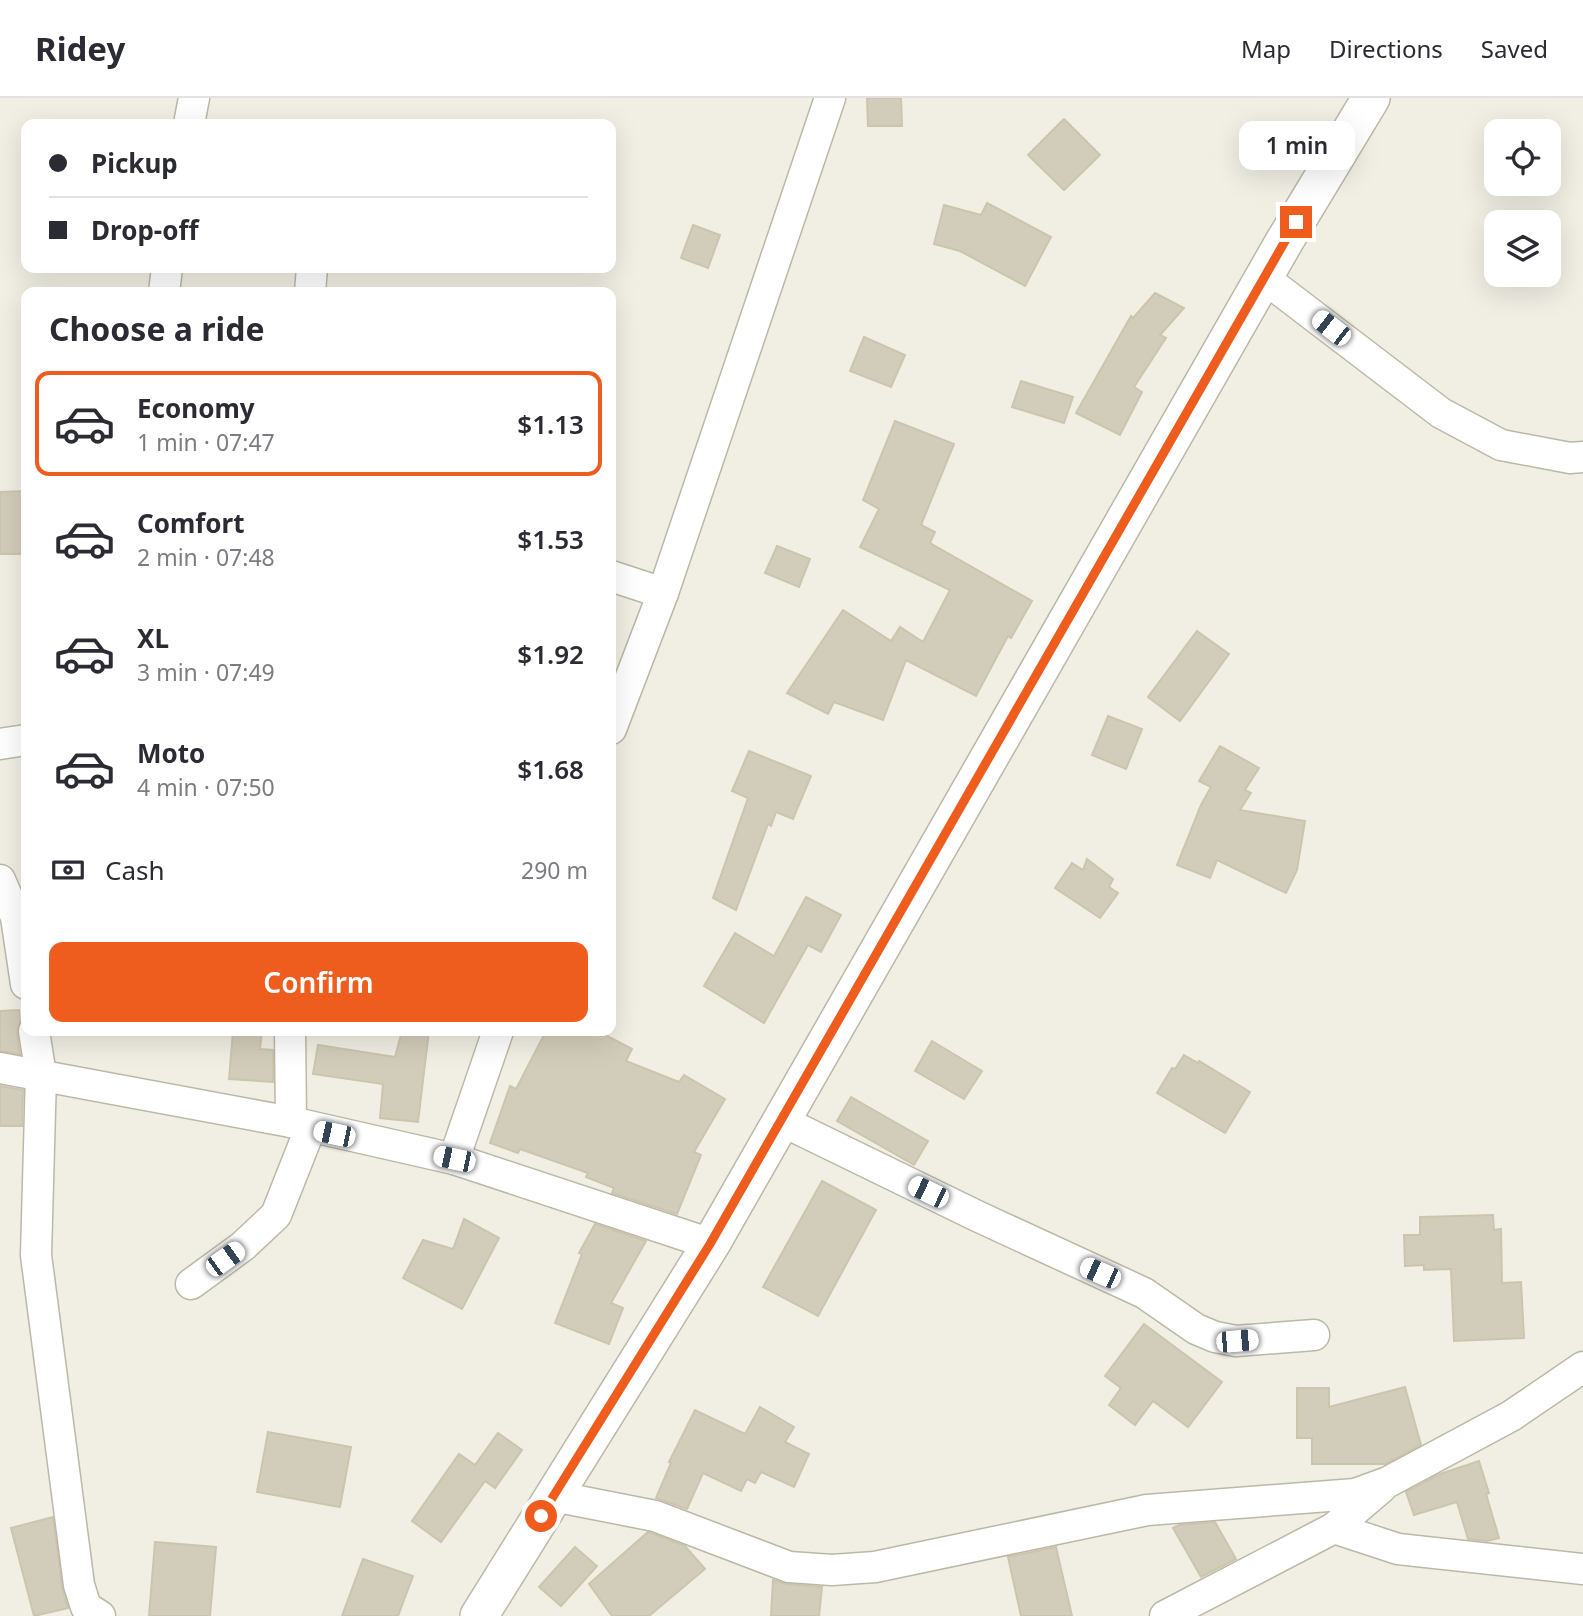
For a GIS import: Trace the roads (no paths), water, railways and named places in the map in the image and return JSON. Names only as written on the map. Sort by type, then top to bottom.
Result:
[{"type":"street","points":[[190,119],[194,98]]},
{"type":"street","points":[[616,716],[663,593],[830,98]]},
{"type":"street","points":[[479,1616],[710,1244],[1264,278],[1371,98]]},
{"type":"street","points":[[1264,278],[1441,413],[1501,445],[1570,458],[1583,457]]},
{"type":"street","points":[[616,578],[663,593]]},
{"type":"street","points":[[0,744],[21,741]]},
{"type":"street","points":[[0,880],[16,917],[21,950]]},
{"type":"street","points":[[35,1036],[40,1074],[36,1255],[79,1585],[86,1607],[100,1616]]},
{"type":"street","points":[[191,1283],[243,1246],[276,1215],[300,1126],[291,1036]]},
{"type":"street","points":[[454,1159],[496,1036]]},
{"type":"street","points":[[0,1068],[454,1159],[710,1244]]},
{"type":"street","points":[[780,1120],[977,1216],[1144,1293],[1196,1329],[1215,1337],[1237,1341],[1314,1335]]},
{"type":"street","points":[[553,1496],[655,1516],[789,1567],[832,1570],[875,1567],[1147,1510],[1355,1494],[1388,1482],[1511,1416],[1583,1367]]},
{"type":"street","points":[[1165,1616],[1334,1528],[1388,1482]]},
{"type":"street","points":[[1334,1528],[1398,1549],[1583,1569]]}]
